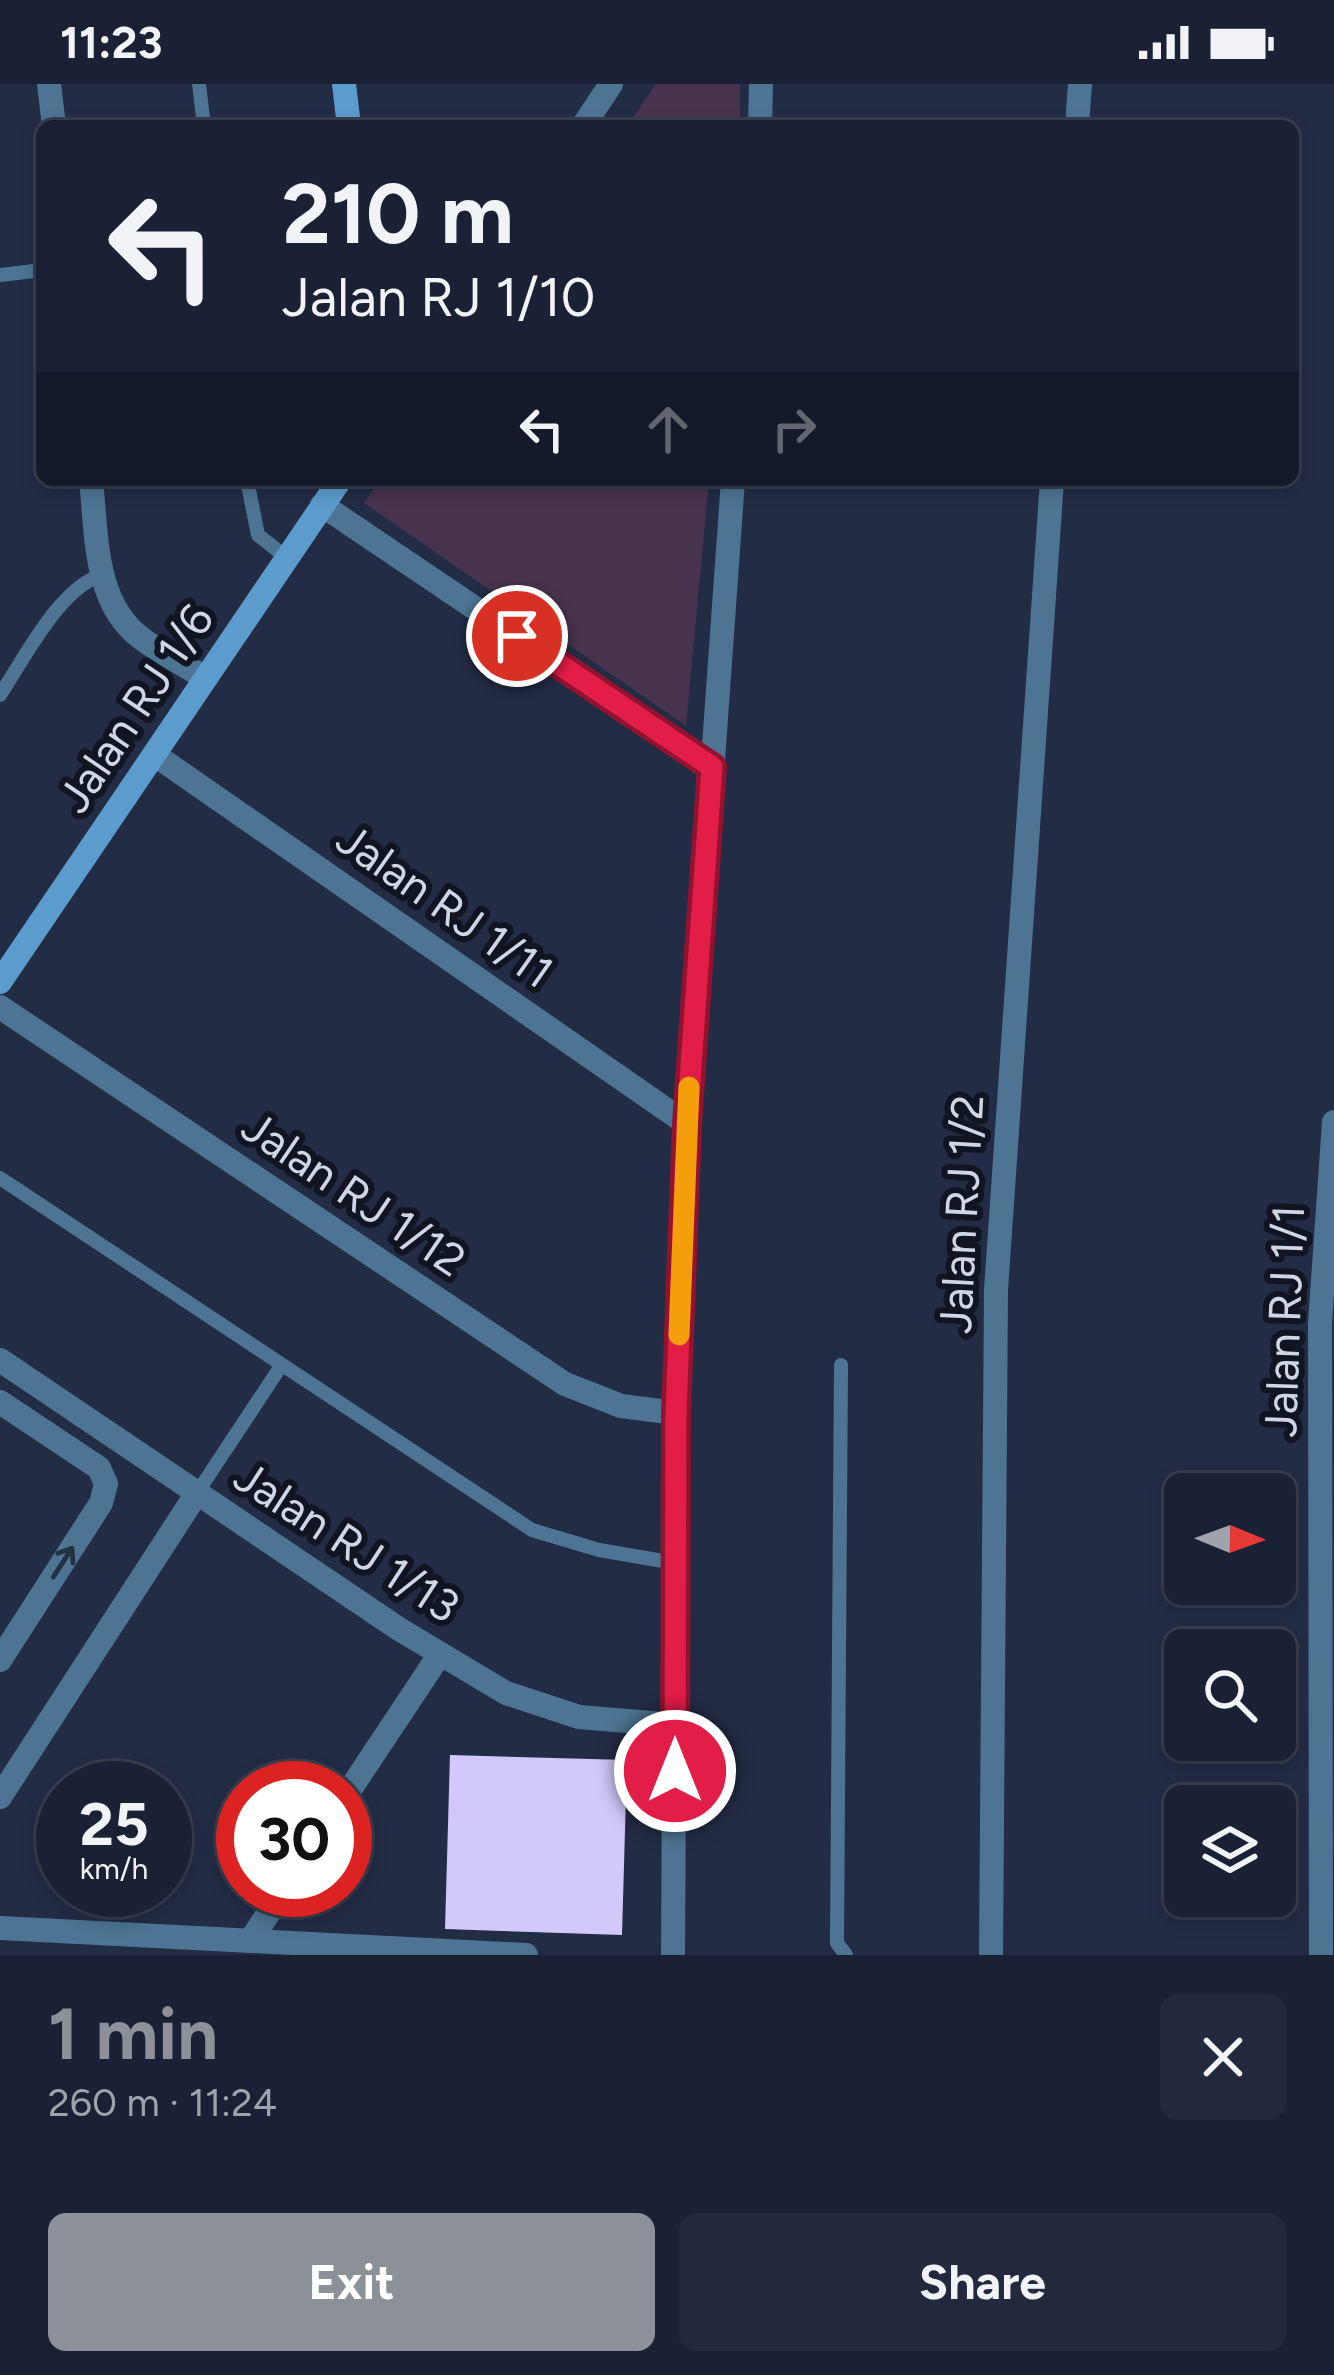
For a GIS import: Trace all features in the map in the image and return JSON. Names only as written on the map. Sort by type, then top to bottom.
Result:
[{"type":"street","points":[[49,84],[53,120]]},
{"type":"street","points":[[344,84],[348,120]]},
{"type":"street","points":[[587,120],[611,84]]},
{"type":"street","points":[[760,120],[761,84]]},
{"type":"street","points":[[1077,120],[1080,84]]},
{"type":"street","points":[[93,486],[102,575],[113,606],[140,638],[205,678]]},
{"type":"street","name":"Jalan RJ 1/6","points":[[0,982],[336,486]]},
{"type":"street","points":[[673,1955],[676,1413],[687,1124],[734,486]]},
{"type":"street","name":"Jalan RJ 1/2","points":[[991,1955],[996,1290],[1052,486]]},
{"type":"street","points":[[322,505],[712,767]]},
{"type":"street","name":"Jalan RJ 1/11","points":[[155,755],[687,1124]]},
{"type":"street","name":"Jalan RJ 1/12","points":[[0,1007],[566,1384],[620,1406],[676,1413]]},
{"type":"street","name":"Jalan RJ 1/1","points":[[1321,1955],[1320,1323],[1334,1122]]},
{"type":"street","name":"Jalan RJ 1/13","points":[[0,1360],[506,1694],[579,1718],[675,1725]]},
{"type":"street","points":[[0,1402],[99,1468],[106,1484],[101,1503],[0,1660]]},
{"type":"street","points":[[0,1797],[197,1492]]},
{"type":"street","points":[[369,1761],[440,1654]]},
{"type":"street","points":[[250,1941],[266,1917]]},
{"type":"street","points":[[0,1928],[526,1955]]},
{"type":"lane","points":[[200,84],[204,120]]},
{"type":"lane","points":[[0,275],[36,271]]},
{"type":"lane","points":[[248,486],[258,535],[286,558]]},
{"type":"lane","points":[[0,694],[70,593],[102,575]]},
{"type":"lane","points":[[0,1178],[532,1530],[598,1550],[675,1563]]},
{"type":"lane","points":[[841,1365],[837,1943],[846,1955]]},
{"type":"lane","points":[[197,1492],[281,1366]]},
{"type":"shaded area","points":[[656,84],[740,84],[740,120],[631,120]]},
{"type":"shaded area","points":[[376,486],[708,486],[686,726],[364,503]]},
{"type":"building","points":[[450,1755],[627,1760],[622,1935],[445,1929]]},
{"type":"slow traffic","points":[[679,1335],[689,1087]]},
{"type":"route","points":[[517,636],[712,767],[687,1124],[676,1413],[675,1771]]}]
